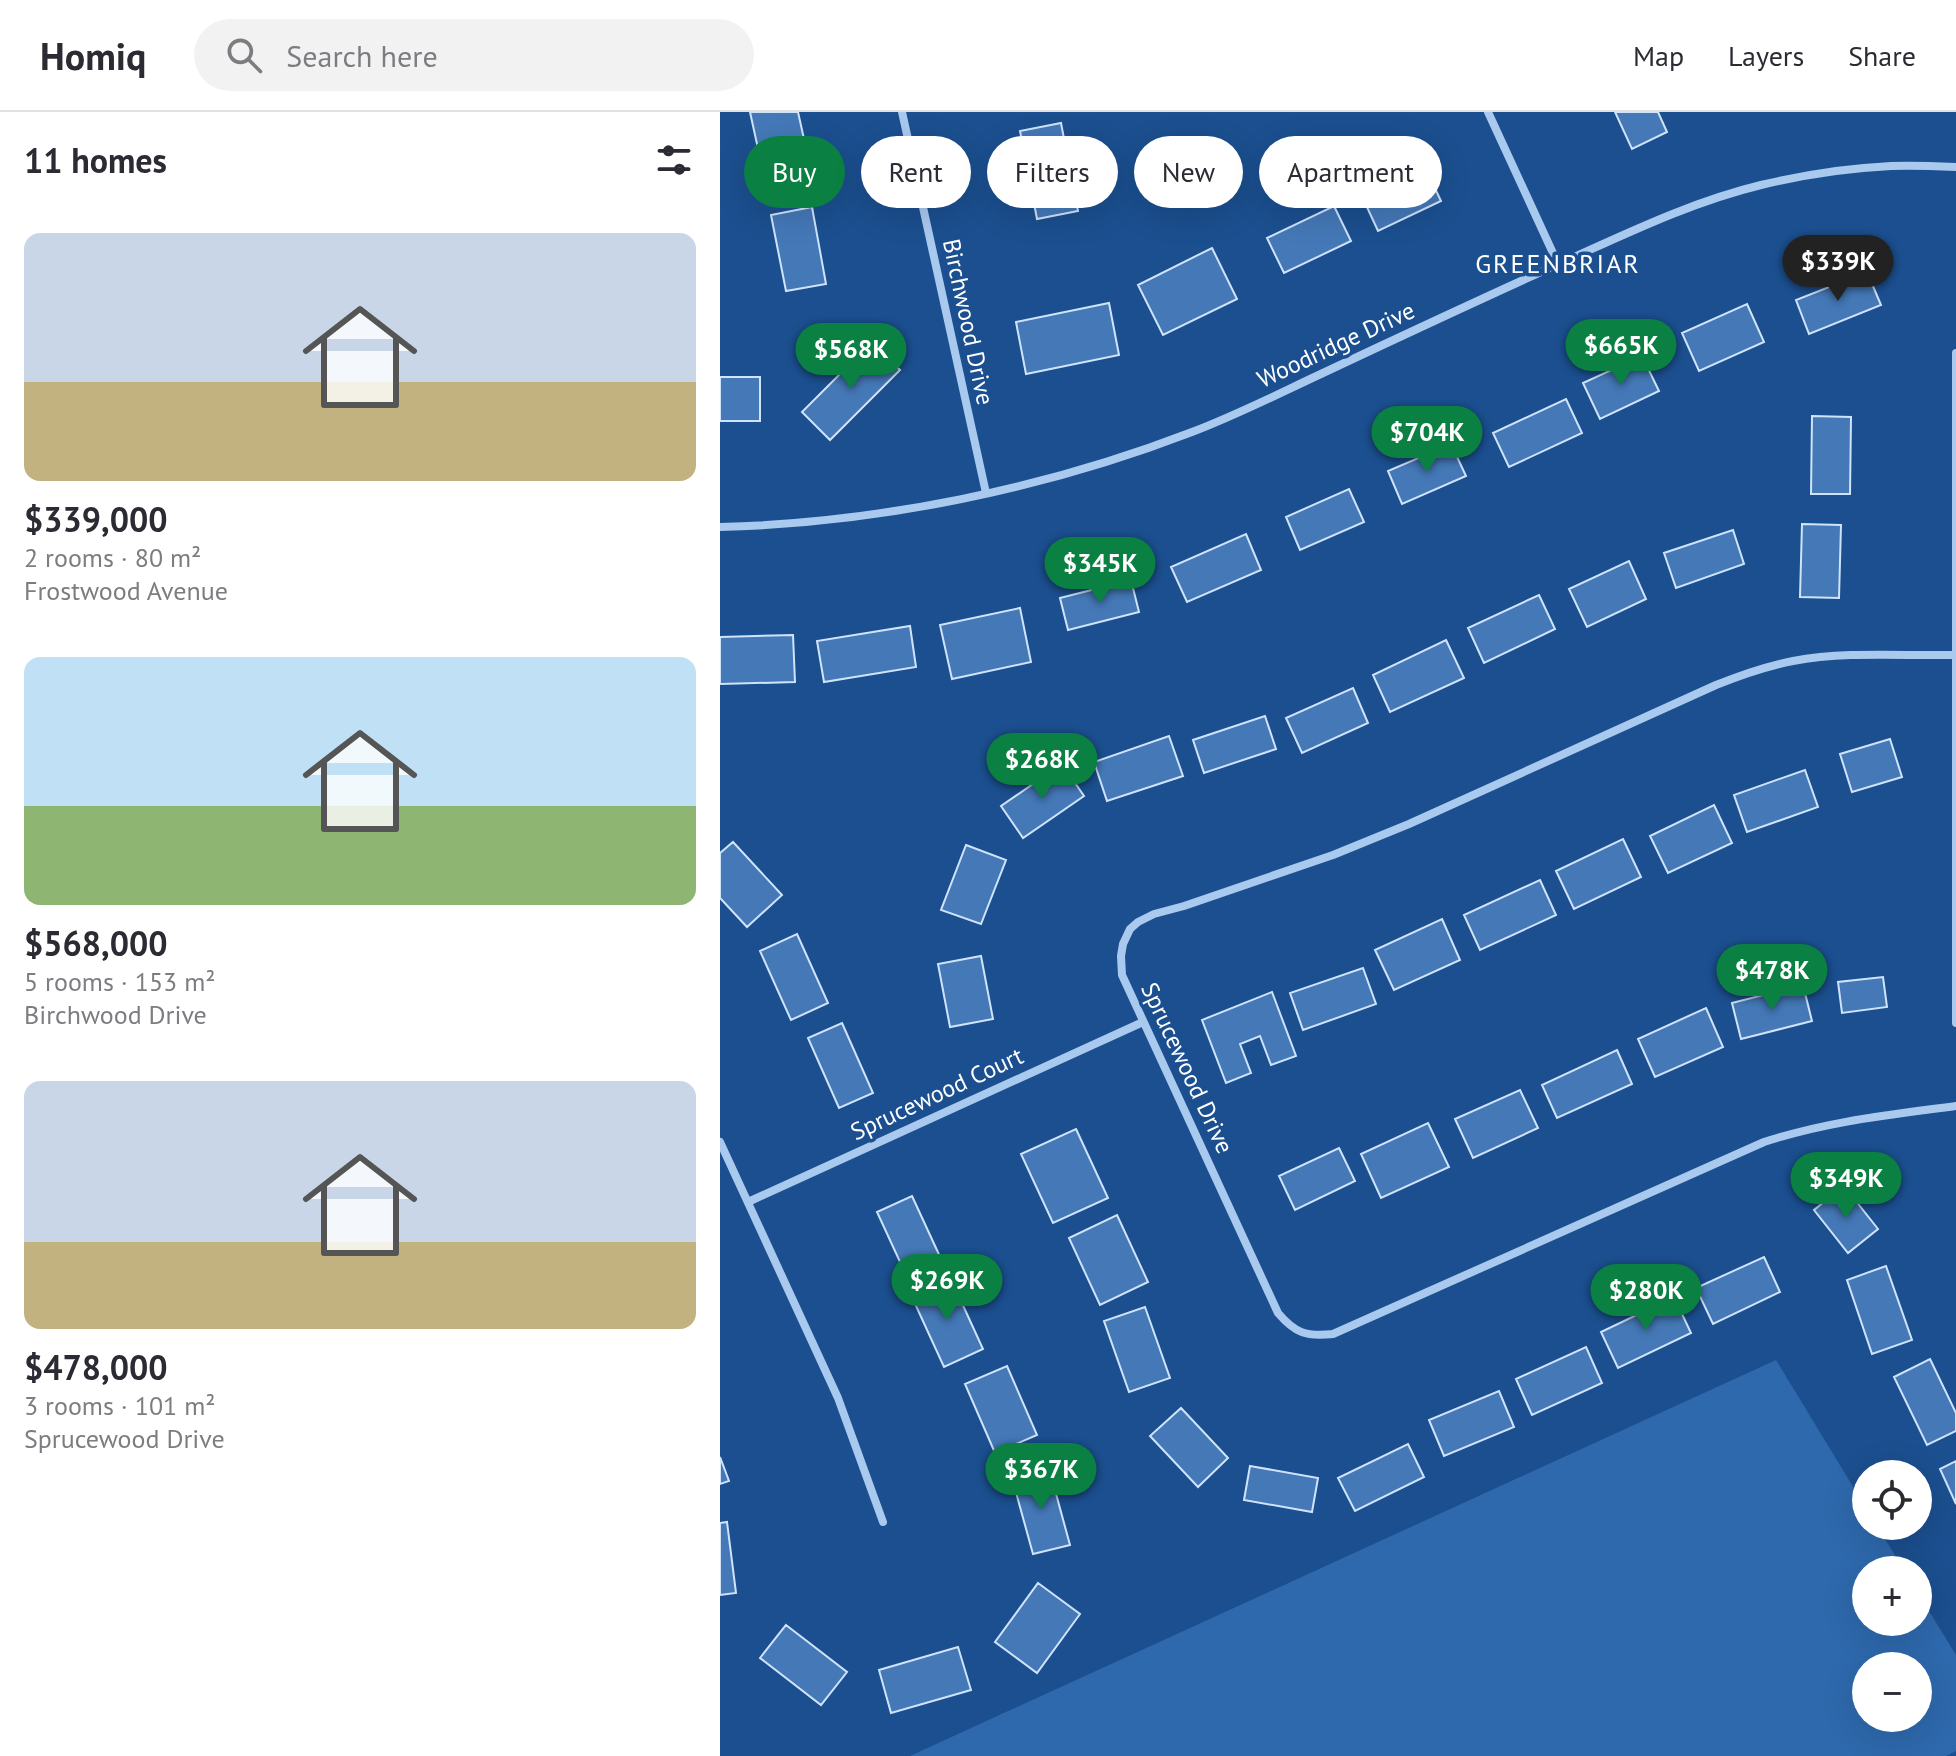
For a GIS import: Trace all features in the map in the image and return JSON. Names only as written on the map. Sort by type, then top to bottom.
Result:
[{"type":"street","name":"Birchwood Drive","points":[[902,112],[986,493]]},
{"type":"street","points":[[1488,112],[1558,264]]},
{"type":"street","name":"Woodridge Drive","points":[[720,527],[779,525],[899,512],[1081,471],[1192,432],[1558,264],[1714,198],[1809,176],[1891,166],[1956,167]]},
{"type":"street","points":[[1956,353],[1956,1023]]},
{"type":"street","name":"Sprucewood Drive","points":[[1955,655],[1829,656],[1754,671],[1333,855],[1154,914],[1130,929],[1121,956],[1122,975],[1278,1313],[1296,1331],[1317,1336],[1333,1334],[1764,1142],[1839,1122],[1956,1106]]},
{"type":"street","name":"Sprucewood Court","points":[[748,1202],[1143,1022]]},
{"type":"street","points":[[720,1142],[838,1398],[883,1522]]},
{"type":"shaded area","points":[[1776,1360],[1852,1485],[1852,1540],[1886,1540],[1895,1556],[1852,1556],[1852,1636],[1932,1636],[1932,1616],[1956,1655],[1956,1751],[1946,1756],[910,1756]]},
{"type":"building","points":[[750,112],[798,112],[803,136],[755,136]]},
{"type":"building","points":[[1615,112],[1658,112],[1667,132],[1632,149]]},
{"type":"building","points":[[1061,123],[1064,136],[1021,136],[1020,131]]},
{"type":"building","points":[[812,208],[826,284],[786,291],[771,215]]},
{"type":"building","points":[[1035,208],[1077,208],[1078,211],[1037,219]]},
{"type":"building","points":[[1335,208],[1351,241],[1284,273],[1267,238]]},
{"type":"building","points":[[1367,208],[1426,208],[1378,231]]},
{"type":"building","points":[[1212,248],[1237,299],[1163,335],[1138,285]]},
{"type":"building","points":[[1867,272],[1881,305],[1809,334],[1796,300]]},
{"type":"building","points":[[1109,303],[1119,355],[1026,374],[1016,322]]},
{"type":"building","points":[[1747,304],[1764,342],[1699,371],[1682,333]]},
{"type":"building","points":[[872,342],[900,370],[830,440],[802,412]]},
{"type":"building","points":[[1642,356],[1659,391],[1600,419],[1583,383]]},
{"type":"building","points":[[720,377],[760,377],[760,421],[720,421]]},
{"type":"building","points":[[1566,399],[1582,433],[1509,467],[1493,433]]},
{"type":"building","points":[[1812,416],[1851,417],[1850,494],[1811,494]]},
{"type":"building","points":[[1451,444],[1466,476],[1402,504],[1388,471]]},
{"type":"building","points":[[1349,489],[1364,522],[1300,550],[1286,517]]},
{"type":"building","points":[[1802,524],[1841,525],[1839,598],[1800,597]]},
{"type":"building","points":[[1733,530],[1744,564],[1676,588],[1664,553]]},
{"type":"building","points":[[1246,534],[1261,570],[1187,602],[1171,567]]},
{"type":"building","points":[[1629,561],[1646,599],[1587,627],[1569,589]]},
{"type":"building","points":[[1131,580],[1139,612],[1068,630],[1060,598]]},
{"type":"building","points":[[1539,595],[1555,629],[1484,663],[1468,628]]},
{"type":"building","points":[[1020,608],[1031,662],[952,679],[940,625]]},
{"type":"building","points":[[910,626],[916,667],[824,682],[817,641]]},
{"type":"building","points":[[793,635],[795,682],[720,684],[720,637]]},
{"type":"building","points":[[1446,640],[1464,678],[1390,712],[1373,675]]},
{"type":"building","points":[[1353,688],[1368,723],[1302,753],[1286,718]]},
{"type":"building","points":[[1265,716],[1276,749],[1204,773],[1193,740]]},
{"type":"building","points":[[1169,736],[1183,776],[1107,801],[1094,762]]},
{"type":"building","points":[[1890,739],[1902,777],[1852,792],[1840,754]]},
{"type":"building","points":[[1062,764],[1084,796],[1023,838],[1001,806]]},
{"type":"building","points":[[1805,770],[1818,807],[1747,832],[1734,795]]},
{"type":"building","points":[[1714,805],[1732,843],[1668,873],[1650,836]]},
{"type":"building","points":[[1623,839],[1641,877],[1574,909],[1556,871]]},
{"type":"building","points":[[733,842],[782,895],[747,927],[720,898],[720,853]]},
{"type":"building","points":[[966,845],[1006,860],[981,924],[941,910]]},
{"type":"building","points":[[1540,880],[1556,915],[1480,950],[1464,915]]},
{"type":"building","points":[[1442,919],[1460,960],[1394,990],[1375,950]]},
{"type":"building","points":[[797,934],[828,1003],[791,1020],[760,951]]},
{"type":"building","points":[[981,956],[993,1019],[950,1027],[938,964]]},
{"type":"building","points":[[1363,968],[1376,1004],[1303,1030],[1290,993]]},
{"type":"building","points":[[1883,977],[1887,1007],[1842,1013],[1838,982]]},
{"type":"building","points":[[1803,985],[1812,1021],[1741,1039],[1732,1003]]},
{"type":"building","points":[[1272,992],[1296,1056],[1271,1065],[1260,1036],[1240,1044],[1251,1073],[1226,1083],[1202,1020]]},
{"type":"building","points":[[1706,1008],[1723,1047],[1655,1077],[1638,1039]]},
{"type":"building","points":[[842,1023],[873,1093],[839,1108],[808,1038]]},
{"type":"building","points":[[1617,1050],[1632,1084],[1557,1118],[1542,1085]]},
{"type":"building","points":[[1520,1090],[1538,1128],[1473,1158],[1455,1119]]},
{"type":"building","points":[[1428,1123],[1449,1167],[1381,1198],[1361,1154]]},
{"type":"building","points":[[1076,1129],[1108,1198],[1053,1223],[1021,1154]]},
{"type":"building","points":[[1339,1148],[1355,1181],[1295,1210],[1279,1176]]},
{"type":"building","points":[[1844,1186],[1878,1229],[1848,1253],[1814,1210]]},
{"type":"building","points":[[912,1196],[942,1261],[907,1277],[877,1212]]},
{"type":"building","points":[[1117,1215],[1148,1282],[1100,1305],[1069,1238]]},
{"type":"building","points":[[1764,1257],[1780,1292],[1713,1324],[1696,1288]]},
{"type":"building","points":[[1886,1266],[1912,1340],[1872,1354],[1847,1280]]},
{"type":"building","points":[[950,1277],[983,1349],[944,1367],[911,1295]]},
{"type":"building","points":[[1674,1297],[1691,1333],[1618,1368],[1601,1332]]},
{"type":"building","points":[[1145,1307],[1170,1378],[1129,1392],[1104,1321]]},
{"type":"building","points":[[1586,1347],[1602,1383],[1532,1415],[1516,1379]]},
{"type":"building","points":[[1930,1359],[1956,1413],[1956,1431],[1927,1445],[1894,1377]]},
{"type":"building","points":[[1007,1366],[1037,1435],[995,1453],[965,1384]]},
{"type":"building","points":[[1499,1391],[1514,1427],[1444,1456],[1429,1420]]},
{"type":"building","points":[[1181,1408],[1228,1458],[1198,1487],[1150,1436]]},
{"type":"building","points":[[1408,1444],[1424,1477],[1355,1511],[1338,1478]]},
{"type":"building","points":[[720,1457],[729,1481],[720,1484]]},
{"type":"building","points":[[1956,1461],[1956,1504],[1940,1469]]},
{"type":"building","points":[[1250,1466],[1318,1478],[1312,1512],[1244,1500]]},
{"type":"building","points":[[1049,1468],[1070,1545],[1033,1554],[1012,1478]]},
{"type":"building","points":[[727,1522],[736,1593],[720,1595],[720,1523]]},
{"type":"building","points":[[1038,1583],[1080,1614],[1037,1673],[995,1642]]},
{"type":"building","points":[[786,1625],[847,1672],[821,1705],[760,1658]]},
{"type":"building","points":[[958,1647],[971,1690],[891,1713],[879,1670]]},
{"type":"district","name":"GREENBRIAR","points":[[1558,264]]}]
